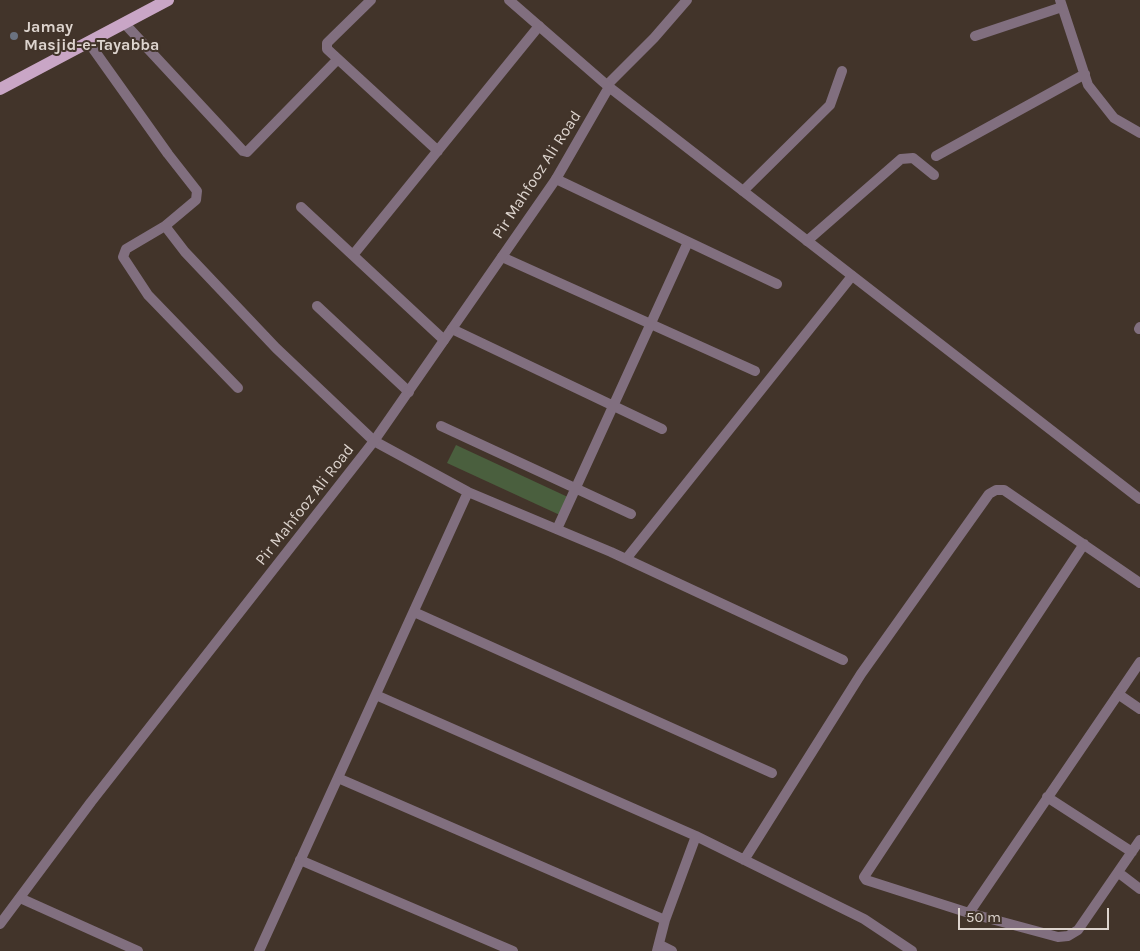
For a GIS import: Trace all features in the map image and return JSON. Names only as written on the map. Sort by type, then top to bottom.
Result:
[{"type":"main road","points":[[0,89],[125,24],[161,2]]},
{"type":"street","points":[[371,0],[327,43],[329,53],[438,151]]},
{"type":"street","points":[[509,0],[608,86],[1140,499]]},
{"type":"street","name":"Pir Mahfooz Ali Road","points":[[0,924],[91,802],[374,441],[556,179],[608,86],[687,0]]},
{"type":"street","points":[[975,36],[1061,3],[1088,85],[1114,118],[1140,133]]},
{"type":"street","points":[[125,24],[243,152],[247,152],[338,60]]},
{"type":"street","points":[[353,255],[539,26]]},
{"type":"street","points":[[89,43],[168,154],[197,190],[196,200],[165,226],[126,249],[123,257],[148,295],[238,388]]},
{"type":"street","points":[[743,191],[830,105],[842,71]]},
{"type":"street","points":[[936,156],[1085,74]]},
{"type":"street","points":[[807,241],[901,159],[913,158],[934,175]]},
{"type":"street","points":[[556,179],[777,284]]},
{"type":"street","points":[[301,207],[444,340]]},
{"type":"street","points":[[165,226],[185,252],[276,348],[374,441],[468,492],[626,559],[843,660]]},
{"type":"street","points":[[557,529],[688,242]]},
{"type":"street","points":[[502,257],[755,371]]},
{"type":"street","points":[[626,559],[852,276]]},
{"type":"street","points":[[317,306],[409,392]]},
{"type":"street","points":[[452,328],[662,428]]},
{"type":"street","points":[[441,426],[575,490],[631,514]]},
{"type":"street","points":[[744,860],[861,674],[989,494],[996,490],[1004,490],[1140,583]]},
{"type":"street","points":[[259,951],[468,492]]},
{"type":"street","points":[[1084,544],[864,874],[866,880],[968,913],[1058,937],[1068,936],[1078,930],[1140,840]]},
{"type":"street","points":[[414,612],[772,773]]},
{"type":"street","points":[[968,913],[1140,662]]},
{"type":"street","points":[[1118,694],[1140,709]]},
{"type":"street","points":[[376,695],[696,836],[864,920],[912,951]]},
{"type":"street","points":[[338,778],[666,920]]},
{"type":"street","points":[[1047,797],[1132,852]]},
{"type":"street","points":[[672,951],[658,948],[696,836]]},
{"type":"street","points":[[300,860],[513,951]]},
{"type":"street","points":[[1119,873],[1140,889]]},
{"type":"street","points":[[20,898],[138,951]]},
{"type":"green space","points":[[456,445],[570,498],[562,516],[447,463]]},
{"type":"place","name":"Jamay Masjid-e-Tayabba","points":[[14,36]]}]
